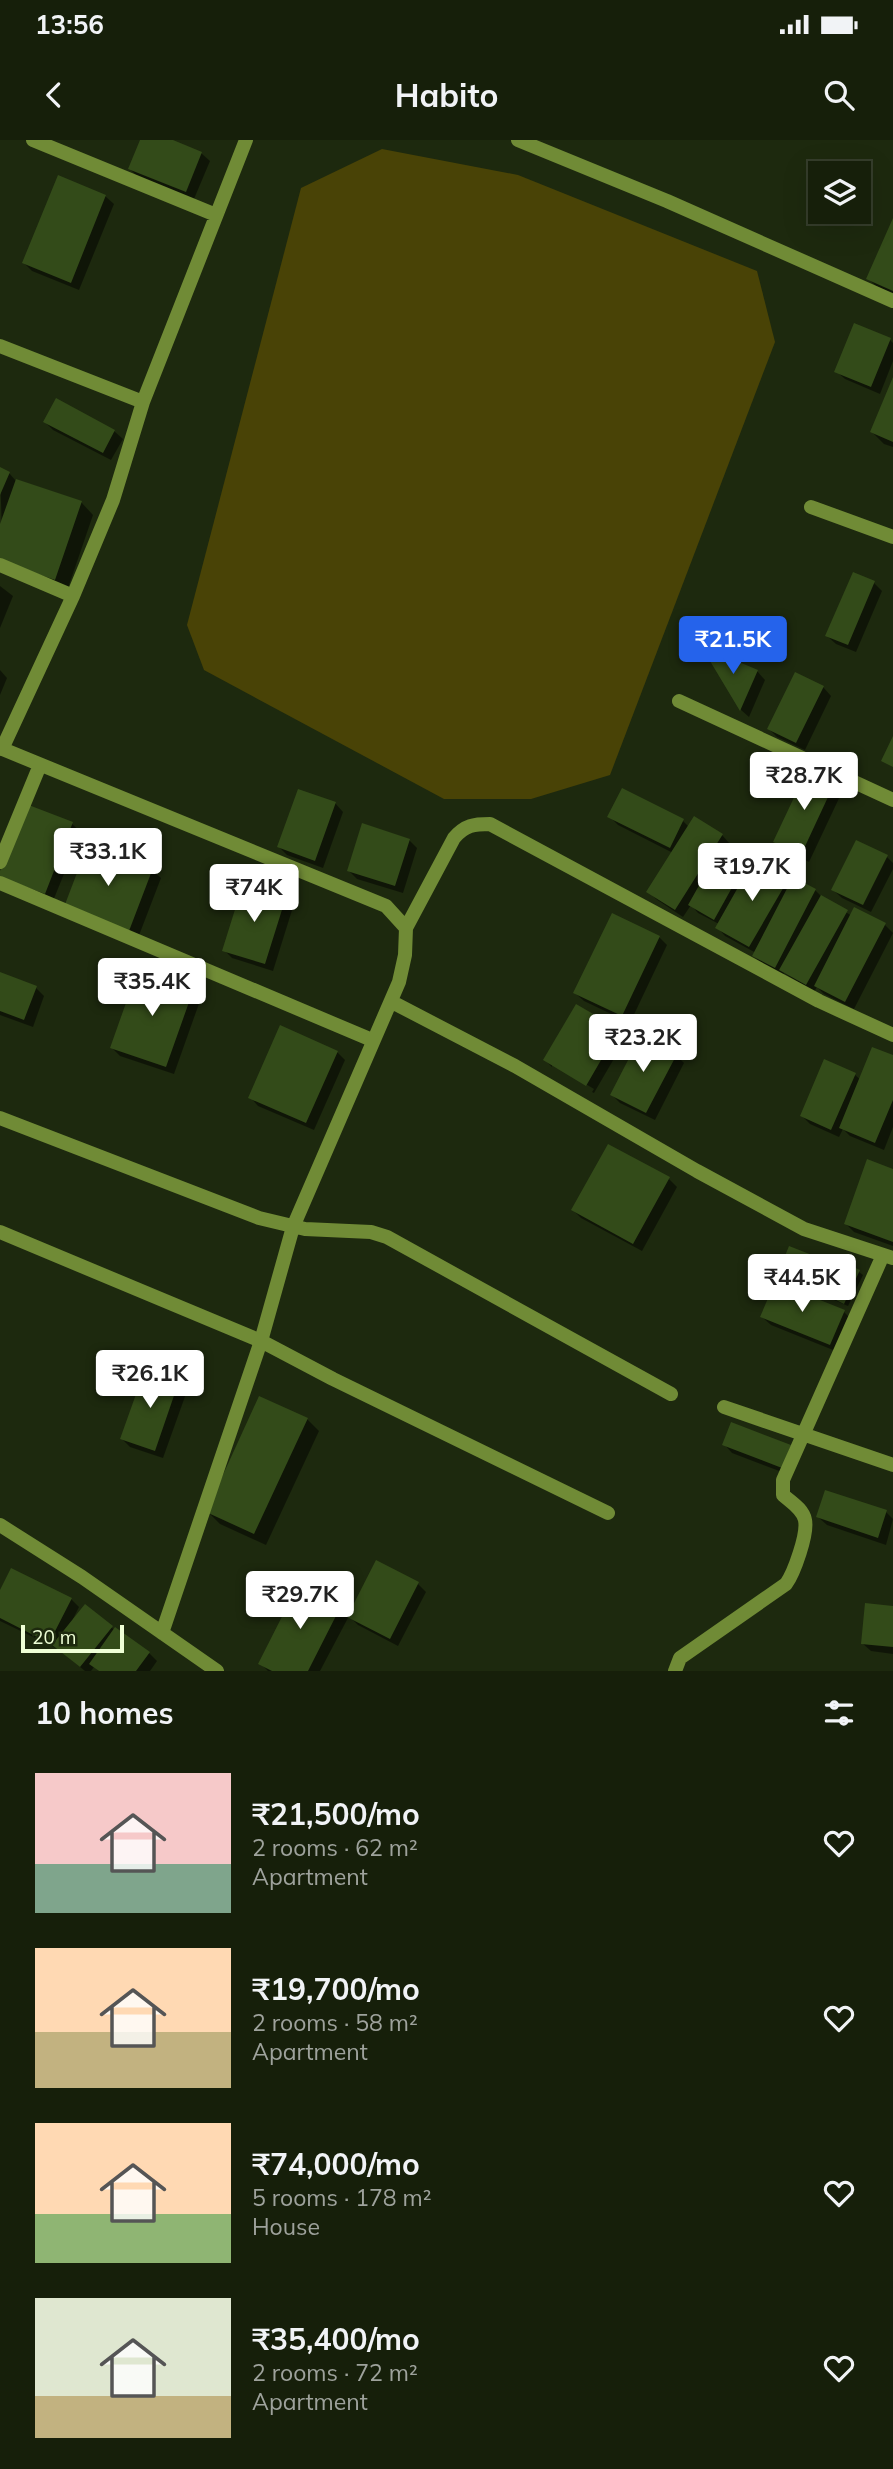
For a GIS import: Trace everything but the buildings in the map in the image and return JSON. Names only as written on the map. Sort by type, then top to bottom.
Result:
[{"type":"street","points":[[33,140],[216,215]]},
{"type":"street","points":[[246,140],[143,402],[113,500],[73,596],[1,749],[386,906],[406,928]]},
{"type":"street","points":[[518,140],[667,201],[893,301]]},
{"type":"street","points":[[0,346],[143,402]]},
{"type":"street","points":[[811,507],[893,537]]},
{"type":"street","points":[[0,565],[73,596]]},
{"type":"street","points":[[679,701],[893,800]]},
{"type":"street","points":[[0,862],[40,765]]},
{"type":"street","points":[[162,1633],[261,1341],[293,1227],[399,982],[405,955],[406,928],[461,829],[475,824],[490,824],[819,1001],[893,1035]]},
{"type":"street","points":[[0,883],[372,1040]]},
{"type":"street","points":[[391,1002],[515,1066],[804,1229],[888,1257],[783,1480],[783,1495],[801,1511],[805,1520],[792,1576],[786,1584],[680,1658],[675,1671]]},
{"type":"street","points":[[0,1118],[259,1219],[293,1227],[371,1232],[387,1237],[671,1394]]},
{"type":"street","points":[[0,1232],[261,1341],[608,1513]]},
{"type":"street","points":[[724,1408],[893,1465]]},
{"type":"street","points":[[1,1529],[82,1577],[217,1671]]},
{"type":"shaded area","points":[[382,149],[518,175],[757,271],[775,342],[610,775],[531,799],[444,799],[204,670],[187,625],[301,188]]}]
